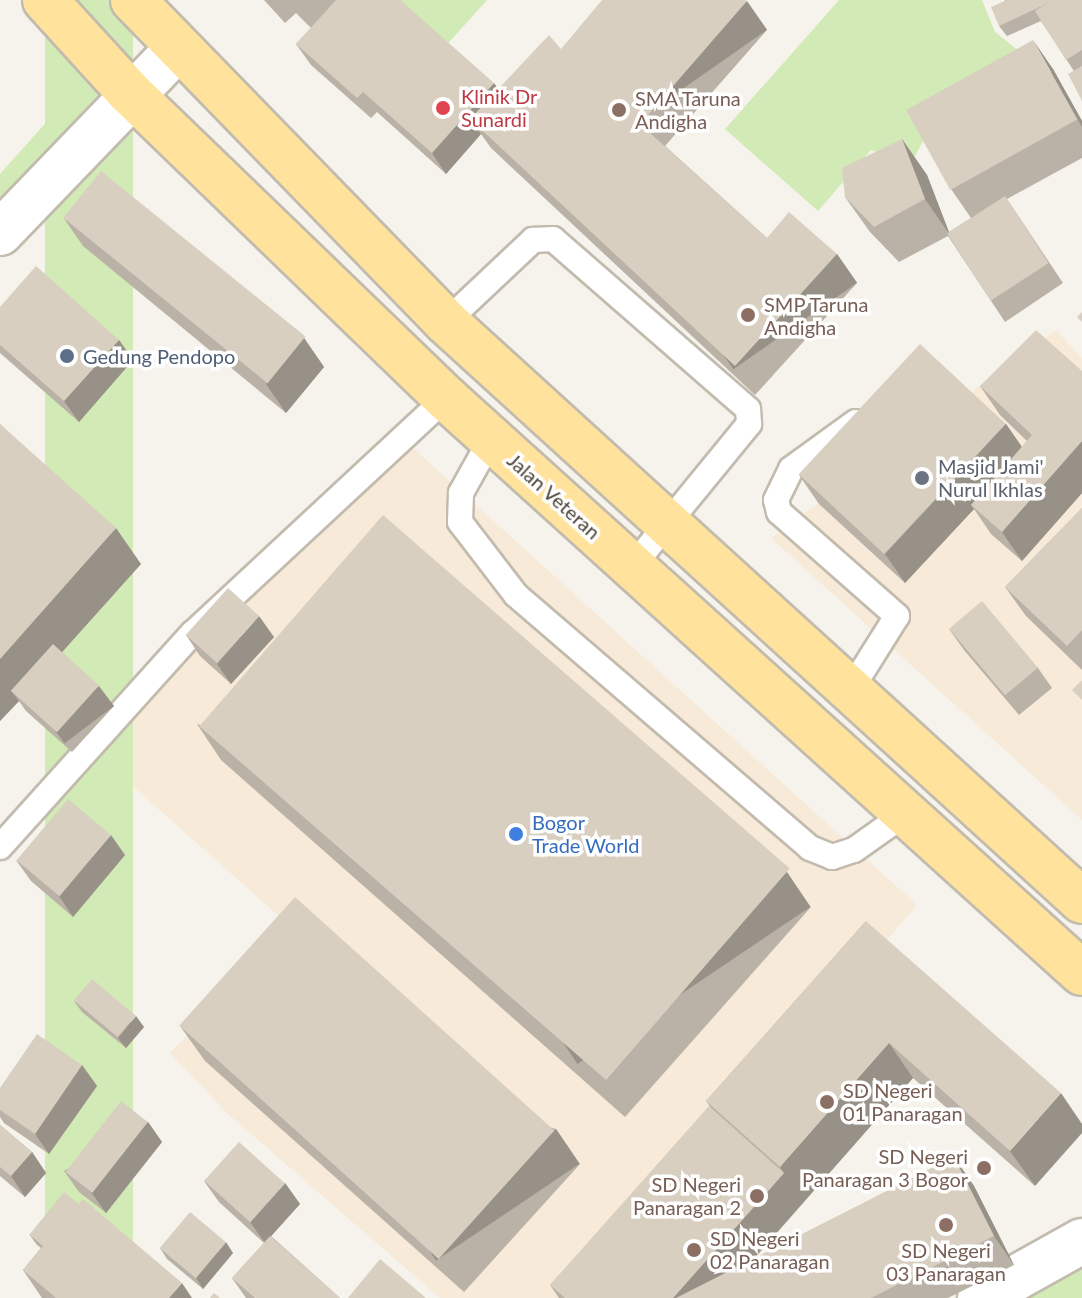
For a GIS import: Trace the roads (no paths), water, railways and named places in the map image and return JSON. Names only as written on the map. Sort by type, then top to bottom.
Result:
[{"type":"main road","name":"Jalan Veteran","points":[[45,0],[129,92],[446,398],[902,816],[1082,973]]},
{"type":"main road","points":[[133,0],[175,51],[446,322],[848,694],[1082,901]]},
{"type":"street","points":[[0,233],[129,92],[175,51]]},
{"type":"street","points":[[980,1298],[1082,1241]]},
{"type":"lane","points":[[446,322],[533,240],[553,239],[748,409],[749,424],[632,567]]},
{"type":"lane","points":[[0,847],[193,633],[446,398]]},
{"type":"lane","points":[[848,694],[897,616],[779,512],[776,500],[791,469],[875,409]]},
{"type":"lane","points":[[491,439],[461,493],[460,522],[516,595],[810,848],[832,857],[854,850],[902,816]]},
{"type":"place","name":"Klinik Dr Sunardi","points":[[443,108]]},
{"type":"place","name":"SMA Taruna Andigha","points":[[619,110]]},
{"type":"place","name":"SMP Taruna Andigha","points":[[748,315]]},
{"type":"place","name":"Gedung Pendopo","points":[[67,356]]},
{"type":"place","name":"Masjid Jami' Nurul Ikhlas","points":[[922,478]]},
{"type":"place","name":"Bogor Trade World","points":[[516,834]]},
{"type":"place","name":"SD Negeri 01 Panaragan","points":[[827,1102]]},
{"type":"place","name":"SD Negeri Panaragan 3 Bogor","points":[[984,1168]]},
{"type":"place","name":"SD Negeri Panaragan 2","points":[[757,1196]]},
{"type":"place","name":"SD Negeri 03 Panaragan","points":[[946,1225]]},
{"type":"place","name":"SD Negeri 02 Panaragan","points":[[694,1250]]}]
